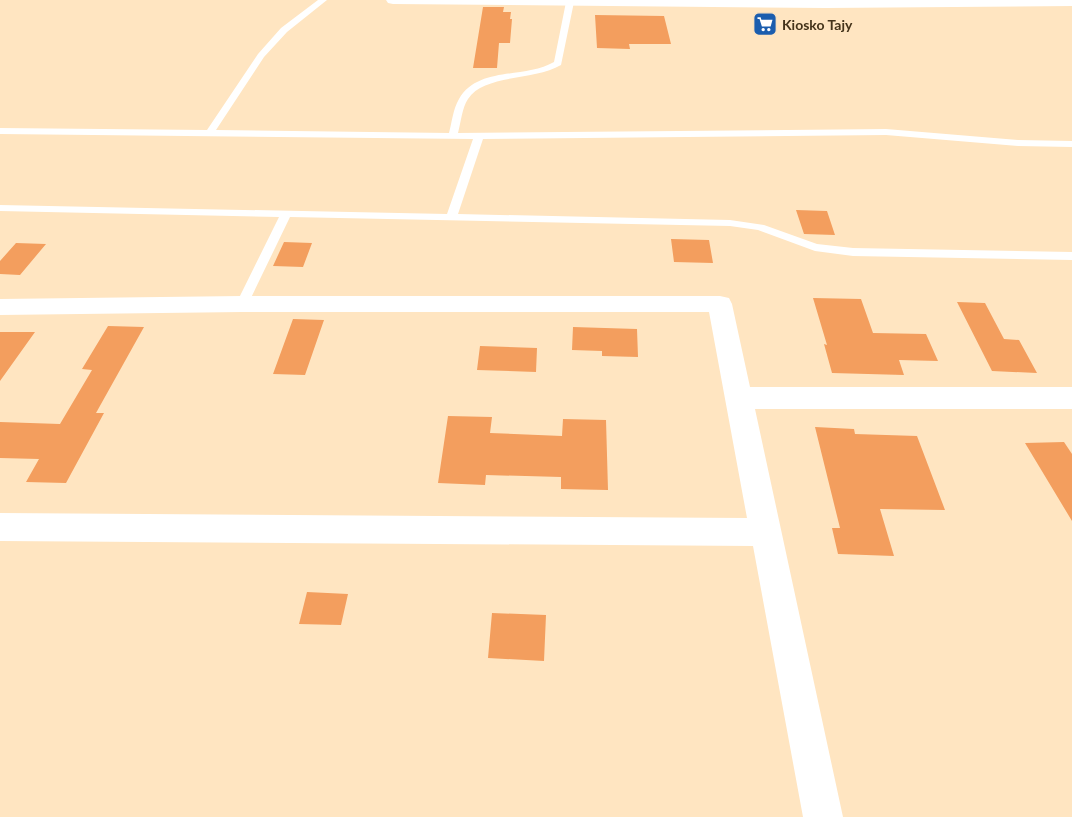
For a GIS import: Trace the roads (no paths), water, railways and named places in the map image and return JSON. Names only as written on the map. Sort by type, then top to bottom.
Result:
[{"type":"street","points":[[393,0],[1072,2]]},
{"type":"street","points":[[0,307],[242,304],[720,304],[823,817]]},
{"type":"street","points":[[740,398],[1072,398]]},
{"type":"street","points":[[0,527],[767,532]]},
{"type":"lane","points":[[209,134],[261,56],[284,30],[323,0]]},
{"type":"lane","points":[[453,136],[462,100],[475,87],[493,80],[549,69],[558,63],[570,2]]},
{"type":"lane","points":[[0,131],[453,136],[886,132],[1018,143],[1072,144]]},
{"type":"lane","points":[[451,218],[479,136]]},
{"type":"lane","points":[[0,208],[730,223],[760,227],[815,247],[853,252],[1072,256]]},
{"type":"lane","points":[[242,304],[286,214]]},
{"type":"place","name":"Kiosko Tajy","points":[[765,24]]}]
